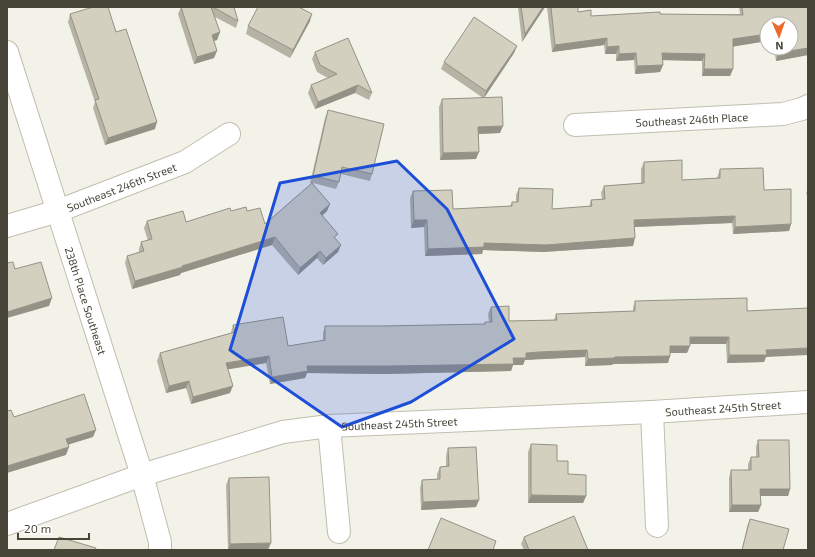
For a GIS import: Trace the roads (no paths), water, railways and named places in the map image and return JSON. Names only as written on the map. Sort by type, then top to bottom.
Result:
[{"type":"street","name":"238th Place Southeast","points":[[7,52],[142,474],[160,542],[160,550]]},
{"type":"street","name":"Southeast 246th Place","points":[[575,125],[783,114],[808,106]]},
{"type":"street","name":"Southeast 246th Street","points":[[7,226],[58,211],[185,162],[230,134]]},
{"type":"street","name":"Southeast 245th Street","points":[[7,524],[142,474],[283,432],[329,426],[652,412],[808,402]]},
{"type":"street","points":[[652,412],[656,526]]},
{"type":"street","points":[[329,426],[339,532]]}]
